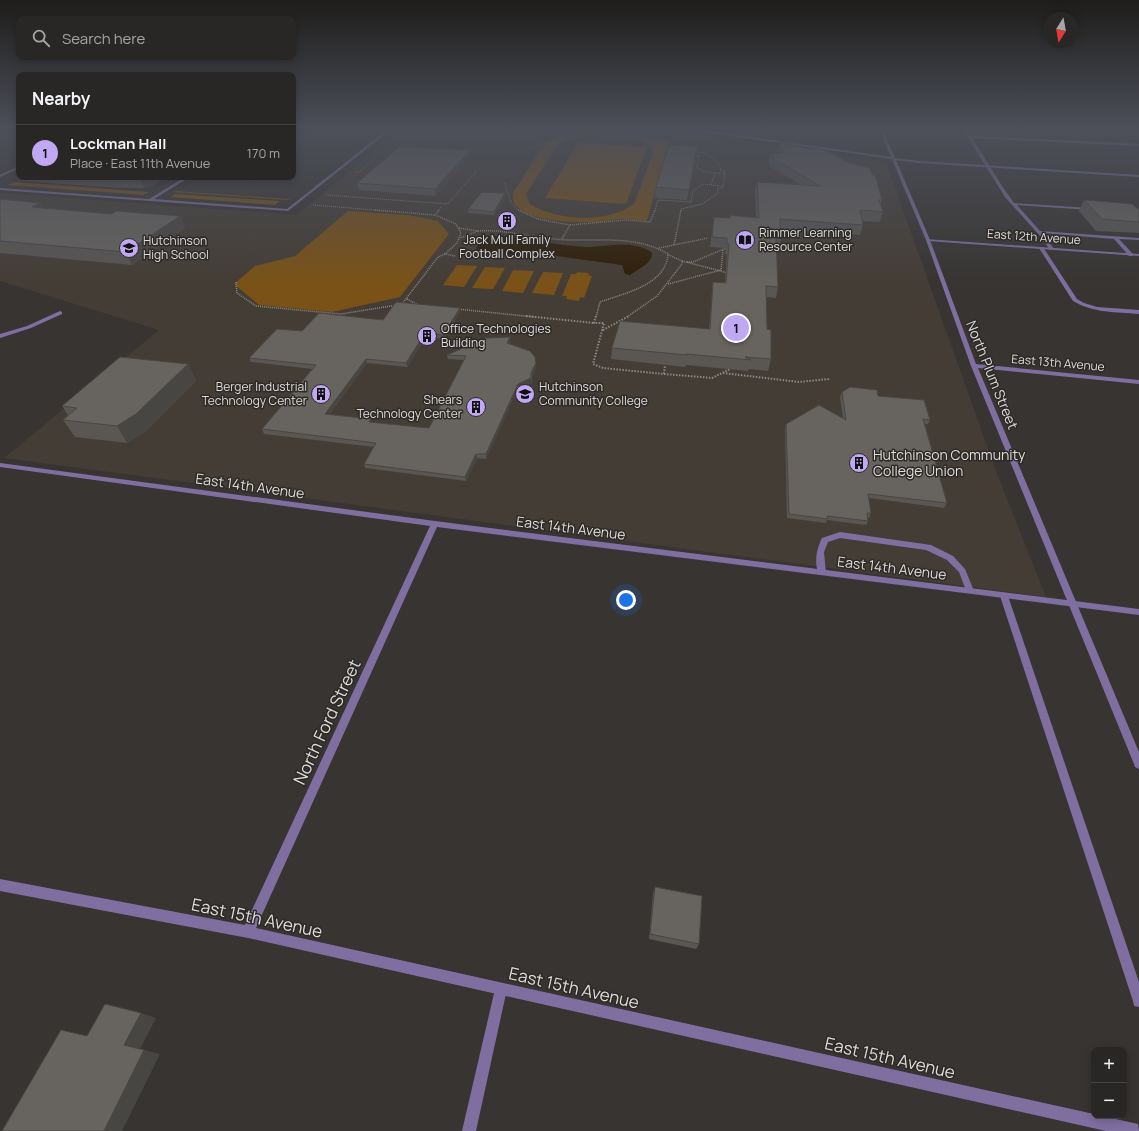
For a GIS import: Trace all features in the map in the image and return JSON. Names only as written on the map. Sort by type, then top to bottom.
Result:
[{"type":"street","points":[[150,200],[182,181]]},
{"type":"street","points":[[0,189],[288,210],[325,181]]},
{"type":"street","name":"North Plum Street","points":[[903,181],[928,240],[974,366],[1074,604],[1139,764]]},
{"type":"street","points":[[997,181],[1014,204],[1042,232],[1052,249]]},
{"type":"street","points":[[1014,204],[1092,209]]},
{"type":"street","points":[[1042,232],[1139,239]]},
{"type":"street","points":[[1115,237],[1131,255]]},
{"type":"street","name":"East 12th Avenue","points":[[928,240],[1139,255]]},
{"type":"street","points":[[1042,248],[1075,300],[1080,303],[1102,309],[1139,312]]},
{"type":"street","points":[[0,336],[29,327],[60,313]]},
{"type":"street","name":"East 13th Avenue","points":[[974,366],[1139,382]]},
{"type":"street","name":"East 14th Avenue","points":[[0,465],[435,524],[1139,612]]},
{"type":"street","name":"North Ford Street","points":[[248,932],[435,524]]},
{"type":"street","points":[[822,573],[820,552],[825,540],[840,535],[928,547],[950,558],[962,571],[970,591]]},
{"type":"street","points":[[1004,596],[1139,1001]]},
{"type":"street","name":"East 15th Avenue","points":[[0,885],[248,932],[1138,1131]]},
{"type":"street","points":[[469,1131],[501,989]]},
{"type":"path","points":[[331,190],[325,195],[448,204],[468,181]]},
{"type":"path","points":[[712,185],[713,181]]},
{"type":"path","points":[[723,186],[724,181]]},
{"type":"path","points":[[504,184],[512,205],[524,214],[548,222],[570,224],[607,223],[626,220],[650,222],[658,200],[691,202],[693,191],[702,184],[723,186]]},
{"type":"path","points":[[674,245],[681,209],[702,204],[713,198],[718,194],[718,188],[723,188],[723,186]]},
{"type":"path","points":[[297,203],[435,215],[448,220],[459,228],[478,231],[504,230],[562,239],[630,241],[659,248],[682,262],[732,274]]},
{"type":"path","points":[[435,215],[442,206]]},
{"type":"path","points":[[562,239],[570,224]]},
{"type":"path","points":[[459,228],[460,238]]},
{"type":"path","points":[[236,282],[237,293],[256,306],[341,314],[403,304],[438,257],[445,254],[460,238],[478,231]]},
{"type":"path","points":[[659,248],[708,238]]},
{"type":"path","points":[[668,284],[721,270],[724,249],[693,262],[682,262]]},
{"type":"path","points":[[445,254],[455,256]]},
{"type":"path","points":[[594,323],[600,302],[629,292],[652,281],[668,267],[670,262],[668,254]]},
{"type":"path","points":[[602,330],[642,309],[668,284],[682,262]]},
{"type":"path","points":[[407,298],[420,306],[427,306]]},
{"type":"path","points":[[455,309],[604,323],[593,364],[604,368],[712,378],[730,369]]},
{"type":"path","points":[[664,374],[665,365]]},
{"type":"path","points":[[723,373],[799,382],[829,379]]},
{"type":"shaded area","name":"Hutchinson Community College","points":[[338,181],[893,181],[996,471],[1046,597],[4,458],[159,330],[0,281],[0,193],[297,215]]},
{"type":"shaded area","points":[[521,181],[534,181],[526,194],[530,204],[541,210],[568,217],[596,217],[610,215],[634,204],[643,181],[658,181],[647,221],[622,219],[598,222],[576,222],[546,219],[533,216],[522,210],[514,203],[513,193]]},
{"type":"shaded area","points":[[555,181],[635,181],[626,204],[545,198]]},
{"type":"shaded area","points":[[15,182],[149,192],[143,195],[8,185]]},
{"type":"shaded area","points":[[176,191],[290,199],[173,192]]},
{"type":"shaded area","points":[[175,194],[279,201],[275,205],[170,197]]},
{"type":"shaded area","points":[[348,211],[408,215],[438,221],[449,234],[400,297],[332,312],[259,305],[234,284],[255,266],[295,256]]},
{"type":"shaded area","points":[[495,236],[586,247],[620,245],[637,246],[652,253],[652,257],[648,263],[630,275],[625,274],[622,265],[556,256],[481,253],[476,248],[485,237]]},
{"type":"shaded area","points":[[457,265],[477,266],[464,287],[443,285]]},
{"type":"shaded area","points":[[485,267],[505,268],[493,289],[472,288]]},
{"type":"shaded area","points":[[513,270],[534,271],[523,293],[502,291]]},
{"type":"shaded area","points":[[543,272],[563,273],[554,295],[532,293]]},
{"type":"shaded area","points":[[577,272],[589,273],[588,275],[592,276],[584,298],[580,297],[579,301],[566,299],[567,296],[562,296],[571,274],[576,274]]},
{"type":"building","points":[[360,181],[442,181],[435,189],[357,183]]},
{"type":"building","points":[[658,181],[691,181],[689,190],[656,187]]},
{"type":"building","points":[[811,181],[877,181],[882,199],[879,200],[883,212],[860,210],[863,225],[780,219],[781,238],[776,238],[778,287],[766,286],[767,329],[771,330],[771,359],[745,357],[751,360],[612,348],[620,321],[710,329],[713,282],[726,283],[729,244],[727,244],[727,238],[712,237],[714,217],[730,218],[730,215],[759,218],[757,182],[820,186]]},
{"type":"building","points":[[482,192],[505,193],[494,212],[468,209]]},
{"type":"building","points":[[0,199],[41,203],[32,207],[112,214],[116,211],[180,216],[126,252],[0,241]]},
{"type":"building","points":[[1084,200],[1132,204],[1139,210],[1139,222],[1102,219]]},
{"type":"building","points":[[396,302],[460,308],[443,335],[425,333],[406,363],[366,359],[325,414],[371,419],[369,422],[429,428],[466,356],[447,355],[486,338],[510,337],[507,343],[530,351],[535,357],[536,363],[531,373],[531,378],[518,384],[486,454],[476,454],[465,477],[364,464],[376,443],[262,429],[316,365],[249,358],[277,329],[302,331],[319,313],[383,320]]},
{"type":"building","points":[[120,357],[188,364],[136,414],[117,426],[63,420],[77,408],[62,406]]},
{"type":"building","name":"Hutchinson Community College Union","points":[[850,387],[877,390],[878,396],[924,400],[930,420],[923,419],[947,503],[868,494],[871,513],[867,513],[868,521],[827,516],[828,519],[789,514],[786,424],[819,405],[846,420],[842,392]]},
{"type":"building","points":[[655,887],[702,896],[699,944],[650,934]]},
{"type":"building","points":[[105,1004],[141,1013],[124,1045],[144,1050],[104,1131],[2,1131],[61,1030],[87,1036]]},
{"type":"place","name":"Jack Mull Family Football Complex","points":[[507,221]]},
{"type":"place","name":"Rimmer Learning Resource Center","points":[[745,240]]},
{"type":"place","name":"Hutchinson High School","points":[[129,248]]},
{"type":"place","name":"Lockman Hall","points":[[736,328]]},
{"type":"place","name":"Office Technologies Building","points":[[427,336]]},
{"type":"place","name":"Berger Industrial Technology Center","points":[[321,394]]},
{"type":"place","name":"Hutchinson Community College","points":[[525,394]]},
{"type":"place","name":"Shears Technology Center","points":[[476,407]]},
{"type":"place","name":"Hutchinson Community College Union","points":[[859,463]]}]
